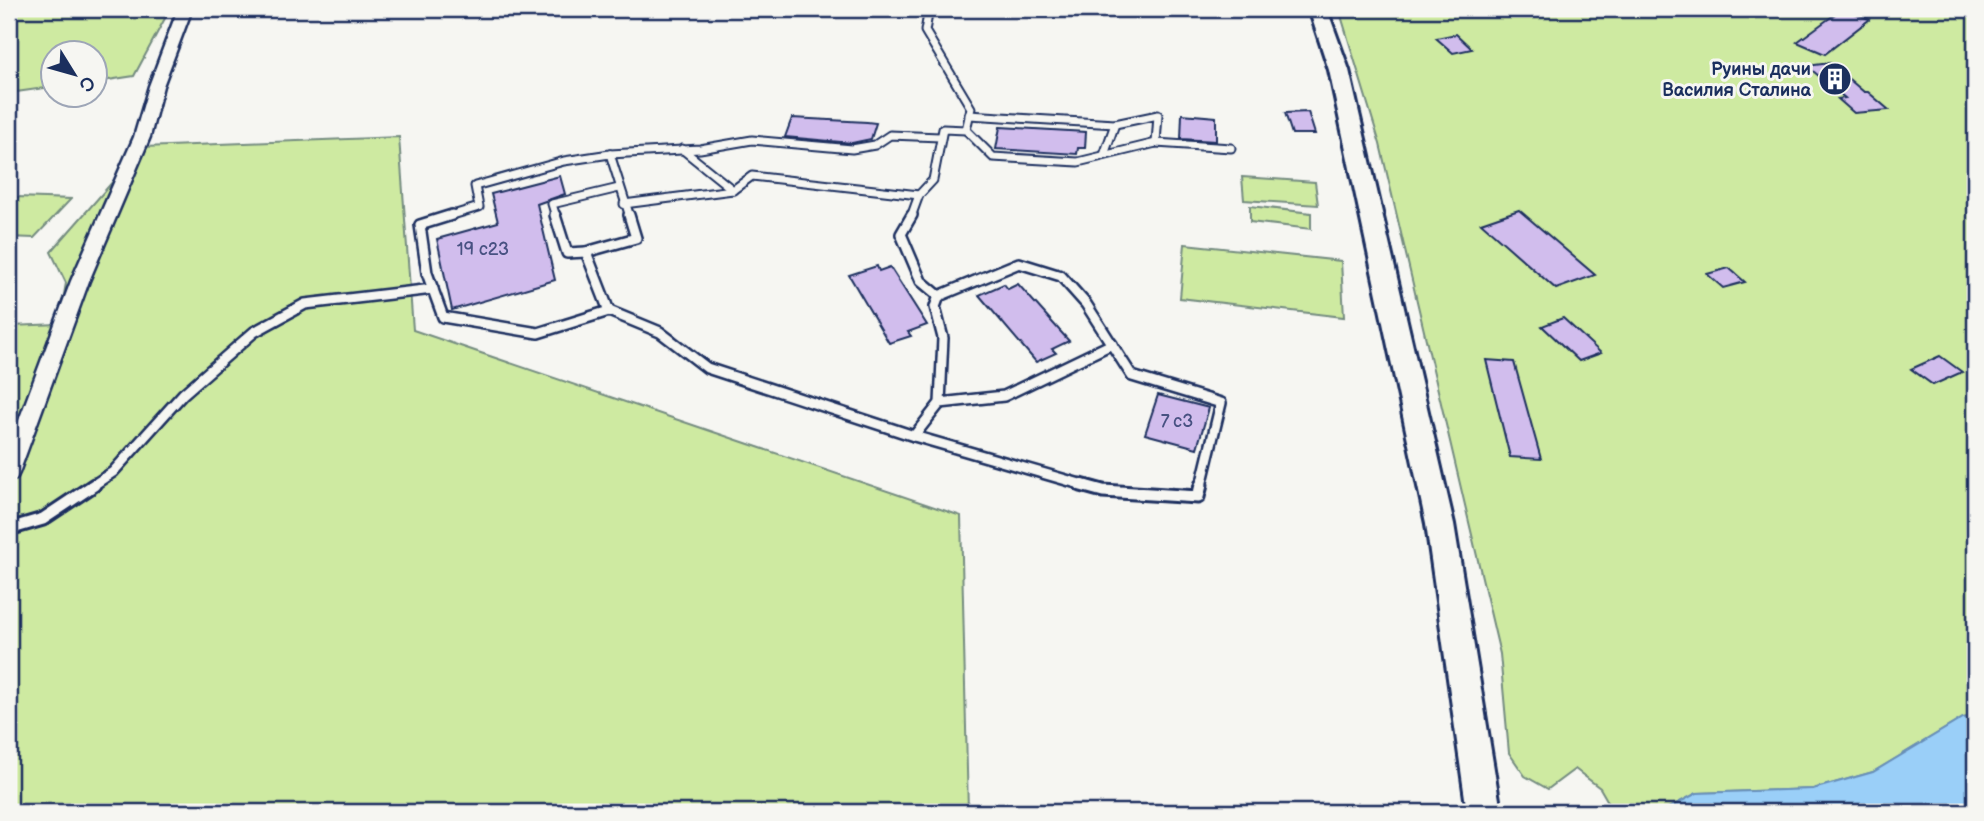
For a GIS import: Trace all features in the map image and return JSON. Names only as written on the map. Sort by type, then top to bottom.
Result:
[{"type":"main road","points":[[1318,9],[1339,70],[1440,524],[1485,812]]},
{"type":"street","points":[[9,474],[80,281],[142,137],[156,86],[185,9]]},
{"type":"lane","points":[[929,9],[925,31],[971,108],[966,130]]},
{"type":"lane","points":[[969,115],[1115,124],[1158,115],[1157,143]]},
{"type":"lane","points":[[1104,155],[1115,124]]},
{"type":"lane","points":[[939,296],[920,281],[901,234],[919,195],[933,180],[943,129],[966,130],[993,157],[1078,162],[1157,143],[1231,148]]},
{"type":"lane","points":[[914,436],[940,403],[943,338],[935,307],[939,296],[1019,263],[1061,276],[1086,304],[1132,376],[1222,402],[1198,498],[1103,491],[914,436],[707,368],[660,332],[609,311],[538,334],[443,317],[433,289],[420,225],[479,207],[475,186],[564,161],[752,140],[852,149],[875,145],[890,135],[940,137]]},
{"type":"lane","points":[[682,149],[733,190]]},
{"type":"lane","points":[[610,154],[635,238],[586,252],[567,253],[552,204],[619,188]]},
{"type":"lane","points":[[624,204],[733,190],[752,176],[919,195]]},
{"type":"lane","points":[[586,252],[609,311]]},
{"type":"lane","points":[[9,529],[43,519],[113,472],[184,394],[254,332],[305,304],[354,296],[433,289]]},
{"type":"lane","points":[[940,403],[1004,396],[1112,344]]},
{"type":"green space","points":[[9,9],[170,9],[134,76],[108,80],[108,38],[38,38],[38,89],[9,93]]},
{"type":"green space","points":[[1339,9],[1975,9],[1975,716],[1963,718],[1873,772],[1813,789],[1697,793],[1661,812],[1606,812],[1611,807],[1600,788],[1575,769],[1548,789],[1525,776],[1509,753],[1500,654],[1380,144]]},
{"type":"green space","points":[[399,137],[413,330],[961,516],[968,812],[9,812],[9,295],[11,326],[59,324],[66,283],[51,252],[143,147]]},
{"type":"green space","points":[[1242,177],[1315,182],[1318,205],[1244,200]]},
{"type":"green space","points":[[17,197],[71,199],[34,238],[9,237],[9,205]]},
{"type":"green space","points":[[1250,206],[1311,213],[1311,229],[1250,222]]},
{"type":"green space","points":[[1185,244],[1341,261],[1344,317],[1180,298]]},
{"type":"water","points":[[1975,716],[1975,812],[1661,812],[1697,793],[1813,789],[1873,772],[1963,718]]},
{"type":"building","points":[[1842,9],[1870,19],[1825,54],[1797,42]]},
{"type":"building","points":[[1456,34],[1472,49],[1453,53],[1436,38]]},
{"type":"building","name":"Руины дачи Василия Сталина","points":[[1830,63],[1889,110],[1854,113],[1838,99],[1845,98],[1807,66]]},
{"type":"building","points":[[1308,112],[1315,134],[1292,134],[1285,113]]},
{"type":"building","points":[[1182,114],[1216,117],[1216,141],[1181,139]]},
{"type":"building","points":[[792,118],[876,123],[871,139],[852,143],[785,137]]},
{"type":"building","points":[[1000,127],[1086,132],[1085,148],[1078,148],[1077,154],[996,149]]},
{"type":"building","points":[[560,176],[565,194],[537,204],[555,280],[452,310],[437,239],[498,222],[491,194]]},
{"type":"building","points":[[1519,210],[1595,275],[1556,289],[1481,223]]},
{"type":"building","points":[[877,266],[879,271],[890,267],[927,325],[908,332],[911,336],[889,343],[849,275]]},
{"type":"building","points":[[1729,268],[1745,282],[1723,288],[1707,274]]},
{"type":"building","points":[[1004,284],[1008,289],[1018,284],[1069,341],[1052,349],[1056,353],[1036,362],[979,295]]},
{"type":"building","points":[[1563,318],[1601,353],[1579,361],[1542,326]]},
{"type":"building","points":[[1940,356],[1962,372],[1933,385],[1911,369]]},
{"type":"building","points":[[1486,360],[1514,362],[1541,459],[1510,457]]},
{"type":"building","points":[[1158,395],[1209,408],[1197,448],[1145,434]]},
{"type":"place","name":"Руины дачи Василия Сталина","points":[[1835,79]]}]
